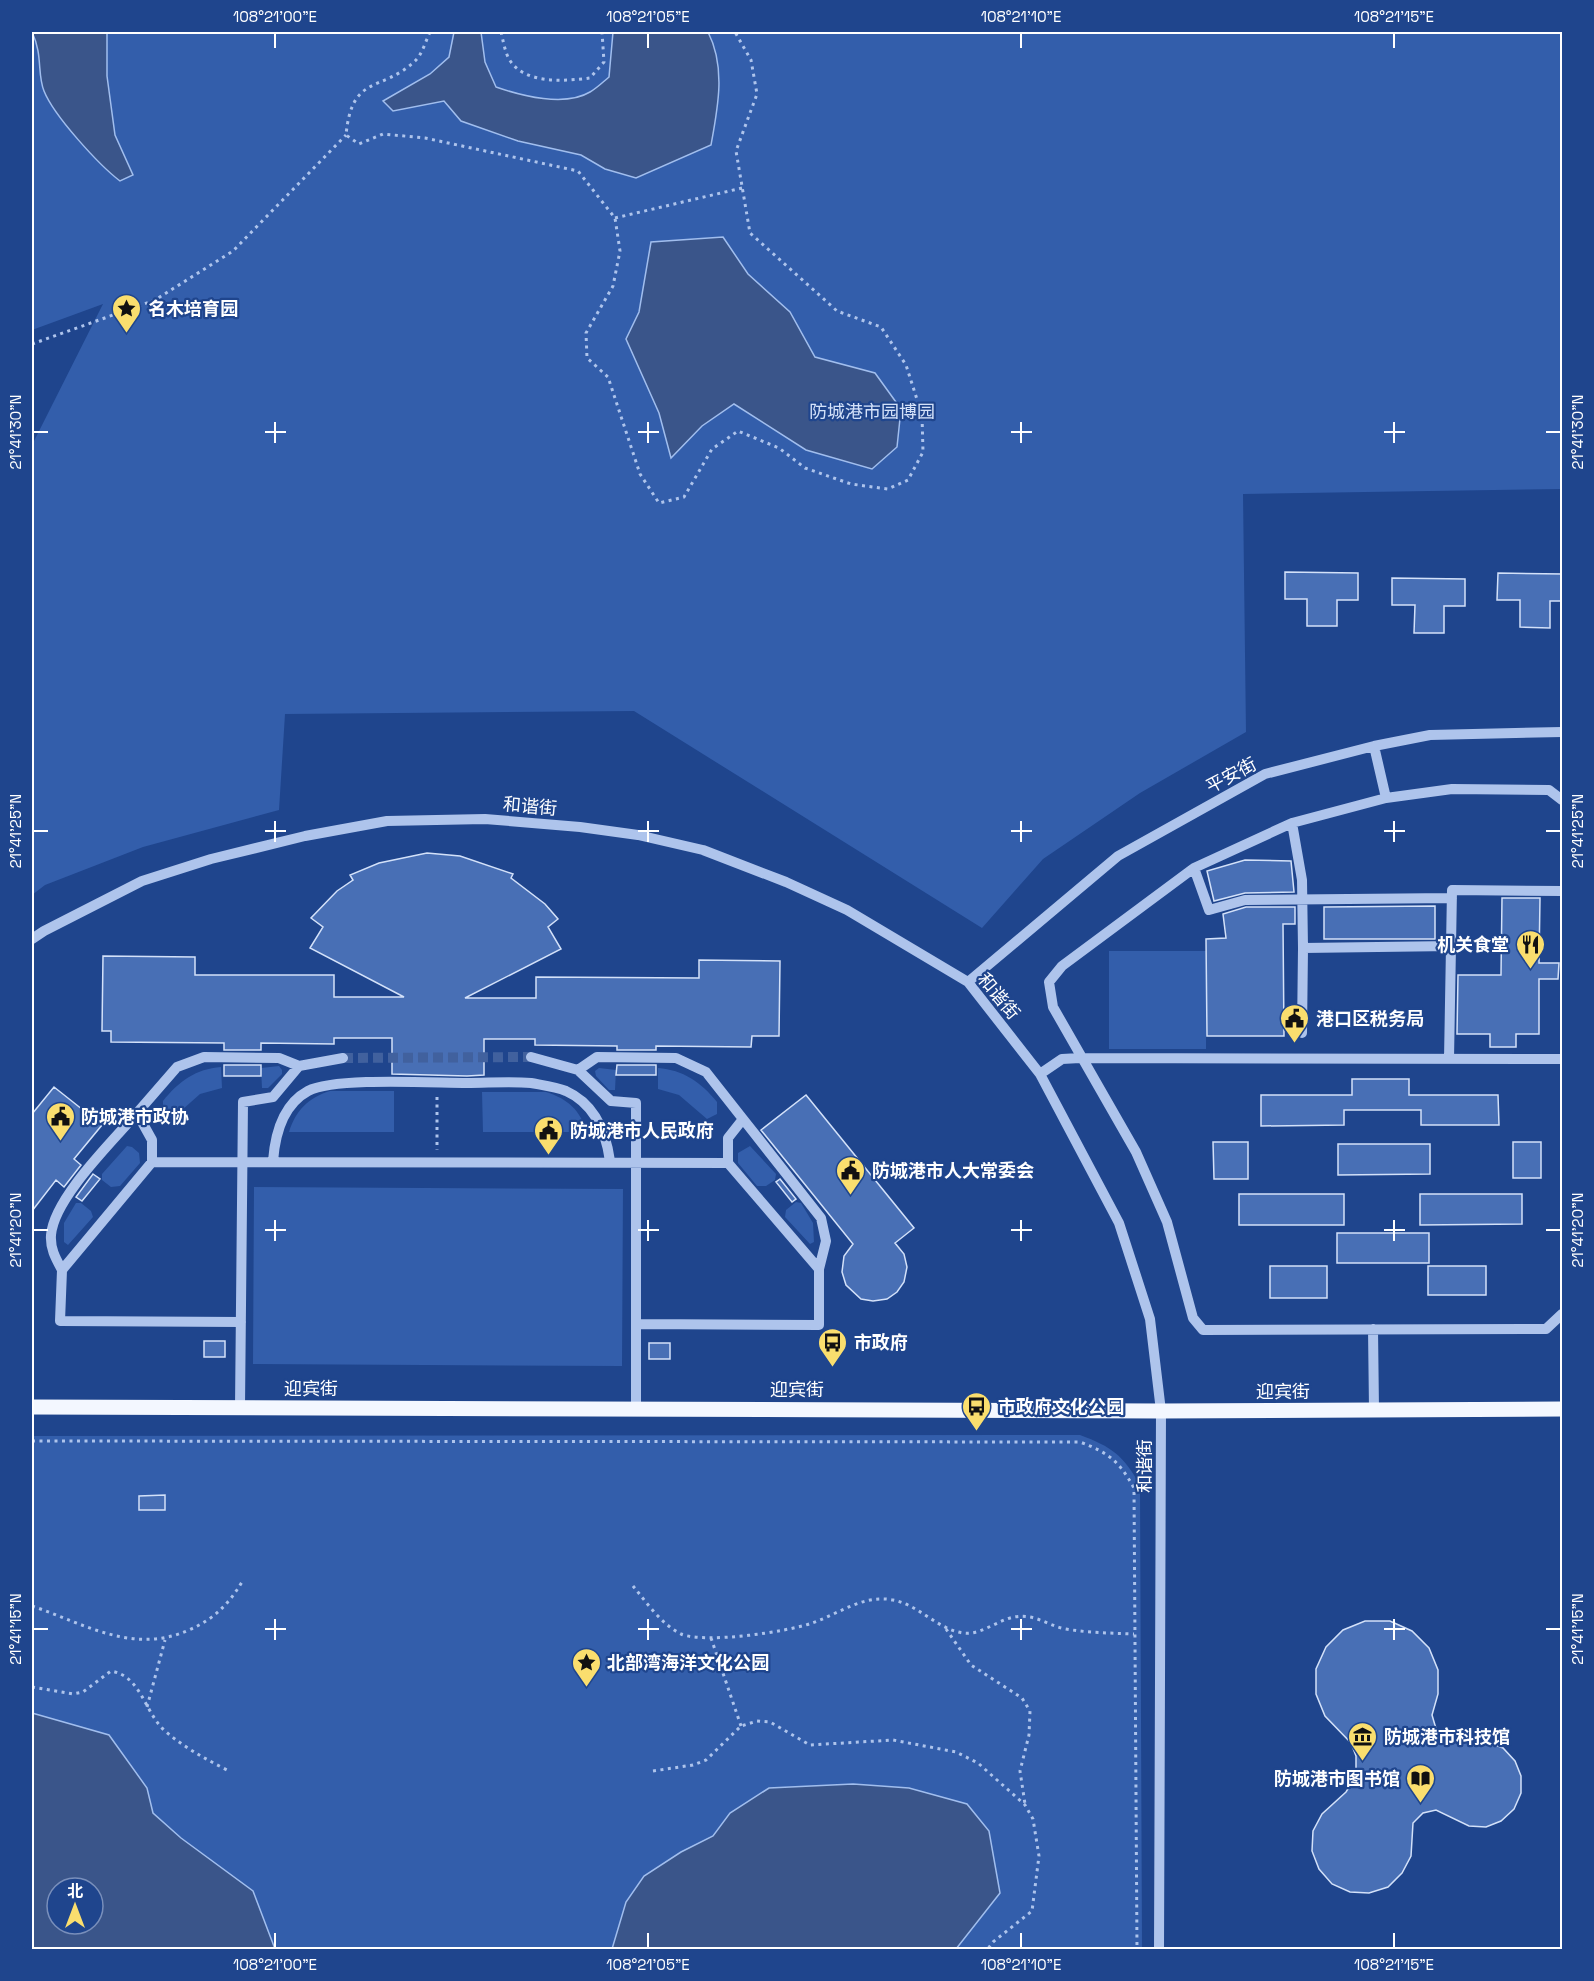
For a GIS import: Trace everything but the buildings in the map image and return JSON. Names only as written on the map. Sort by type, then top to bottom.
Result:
[{"type":"main road","name":"迎宾街","points":[[32,1407],[1161,1412],[1563,1409]]},
{"type":"street","name":"平安街","points":[[968,982],[1118,856],[1265,774],[1374,746],[1430,735],[1563,732]]},
{"type":"street","points":[[1374,746],[1386,798]]},
{"type":"street","points":[[1563,800],[1549,790],[1452,789],[1386,798],[1292,823],[1194,868],[1062,966],[1049,982],[1053,1007],[1080,1058],[1136,1152],[1167,1222],[1194,1318],[1203,1330],[1545,1329],[1563,1314]]},
{"type":"street","name":"和谐街","points":[[32,939],[141,881],[211,859],[305,836],[387,821],[485,819],[580,827],[638,836],[703,850],[786,882],[847,910],[968,982],[1040,1074],[1119,1223],[1150,1319],[1161,1412],[1159,1950]]},
{"type":"street","points":[[1292,823],[1302,880],[1302,1033]]},
{"type":"street","points":[[1194,868],[1209,910],[1245,900],[1452,898]]},
{"type":"street","points":[[1449,1059],[1452,890],[1563,891]]},
{"type":"street","points":[[1302,948],[1452,946]]},
{"type":"street","points":[[241,1322],[60,1321],[62,1270],[52,1253],[51,1233],[63,1200],[177,1067],[204,1057],[279,1058],[299,1066],[343,1058]]},
{"type":"street","points":[[531,1057],[578,1070],[611,1101],[636,1103],[636,1408]]},
{"type":"street","points":[[578,1070],[597,1057],[676,1058],[706,1072],[821,1218],[826,1241],[819,1269],[819,1325],[637,1324]]},
{"type":"street","points":[[1040,1074],[1062,1059],[1080,1058],[1563,1059]]},
{"type":"street","points":[[240,1407],[243,1102],[273,1097],[299,1066]]},
{"type":"street","points":[[273,1161],[275,1141],[292,1103],[309,1090],[343,1084],[437,1083],[530,1083],[567,1091],[593,1110],[607,1138],[610,1161]]},
{"type":"street","points":[[62,1270],[152,1162],[152,1140],[137,1113]]},
{"type":"street","points":[[743,1119],[728,1138],[728,1163],[819,1269]]},
{"type":"street","points":[[152,1162],[636,1161],[728,1163]]},
{"type":"street","points":[[1373,1329],[1374,1410]]},
{"type":"path","points":[[32,344],[155,300],[232,251],[346,135],[348,112],[362,90],[417,60],[430,32]]},
{"type":"path","points":[[501,32],[510,61],[528,75],[562,82],[590,78],[604,62],[602,32]]},
{"type":"path","points":[[346,135],[359,144],[383,134],[424,138],[578,171],[615,218],[620,251],[613,286],[586,333],[587,358],[608,377],[640,474],[659,503],[684,497],[712,449],[738,431],[779,448],[805,468],[851,484],[888,489],[908,480],[923,452],[922,415],[906,365],[881,327],[837,311],[750,233],[736,151],[757,94],[751,60],[735,32]]},
{"type":"path","points":[[615,218],[742,188]]},
{"type":"path","points":[[437,1083],[437,1161]]},
{"type":"path","points":[[32,1441],[1080,1443],[1103,1450],[1122,1467],[1134,1488],[1137,1950]]},
{"type":"path","points":[[32,1606],[116,1636],[137,1641],[165,1640],[212,1620],[231,1601],[242,1582]]},
{"type":"path","points":[[633,1586],[656,1615],[682,1634],[711,1638],[811,1624],[863,1601],[894,1600],[921,1612],[946,1629],[966,1634],[1014,1617],[1039,1617],[1063,1629],[1135,1634]]},
{"type":"path","points":[[946,1629],[971,1665],[1022,1698],[1030,1711],[1029,1735],[1020,1771],[1025,1805]]},
{"type":"path","points":[[711,1638],[741,1726]]},
{"type":"path","points":[[147,1707],[165,1640]]},
{"type":"path","points":[[32,1687],[73,1694],[83,1692],[111,1671],[122,1673],[134,1682],[147,1707],[162,1728],[186,1748],[227,1770]]},
{"type":"path","points":[[653,1771],[693,1765],[706,1760],[741,1726],[757,1721],[770,1722],[810,1745],[893,1740],[956,1752],[978,1763],[1025,1805],[1033,1819],[1039,1848],[1032,1911],[993,1942],[987,1950]]},
{"type":"green space","name":"防城港市园博园","points":[[32,32],[39,48],[44,91],[133,174],[115,135],[107,76],[107,32],[1562,32],[1562,489],[1243,494],[1246,732],[1140,793],[1043,859],[982,928],[634,711],[285,714],[279,810],[143,847],[45,885],[32,895],[32,445],[103,304],[32,330]]},
{"type":"green space","points":[[1109,951],[1206,951],[1206,1049],[1109,1049]]},
{"type":"green space","points":[[279,1066],[282,1074],[268,1088],[262,1088],[261,1068]]},
{"type":"green space","points":[[221,1067],[222,1088],[200,1094],[173,1118],[163,1113],[163,1101],[182,1082],[196,1073]]},
{"type":"green space","points":[[599,1068],[616,1070],[615,1090],[609,1090],[596,1076],[595,1071]]},
{"type":"green space","points":[[658,1068],[676,1071],[698,1083],[717,1102],[717,1114],[707,1119],[679,1095],[658,1089]]},
{"type":"green space","points":[[330,1091],[394,1091],[394,1132],[289,1132],[295,1117],[309,1101]]},
{"type":"green space","points":[[482,1092],[546,1092],[554,1095],[572,1106],[581,1117],[587,1132],[483,1132]]},
{"type":"green space","points":[[127,1146],[139,1153],[140,1163],[120,1186],[111,1187],[102,1180],[102,1174]]},
{"type":"green space","points":[[750,1146],[776,1174],[775,1180],[766,1186],[757,1186],[738,1163],[738,1153]]},
{"type":"green space","points":[[254,1187],[623,1189],[622,1366],[253,1364]]},
{"type":"green space","points":[[796,1202],[801,1203],[813,1223],[814,1242],[810,1244],[785,1217],[786,1210]]},
{"type":"green space","points":[[76,1203],[81,1203],[91,1211],[93,1217],[68,1245],[64,1242],[64,1223]]},
{"type":"green space","name":"北部湾海洋文化公园","points":[[1080,1435],[1116,1453],[1140,1485],[1142,1949],[32,1949],[32,1436]]},
{"type":"shaded area","points":[[32,32],[107,32],[107,76],[115,135],[133,175],[120,181],[111,174],[89,152],[57,113],[42,85],[38,49]]},
{"type":"shaded area","points":[[454,32],[481,32],[485,62],[496,87],[518,94],[568,99],[593,90],[609,77],[613,32],[708,32],[714,45],[719,73],[718,102],[711,145],[636,178],[605,169],[581,155],[518,141],[461,121],[444,101],[393,111],[383,101],[430,74],[449,57]]},
{"type":"shaded area","points":[[723,237],[748,274],[790,312],[815,357],[875,373],[901,409],[897,447],[872,469],[806,450],[734,404],[702,426],[671,458],[659,413],[626,339],[639,312],[651,242]]},
{"type":"shaded area","points":[[32,1713],[109,1735],[147,1788],[153,1813],[181,1838],[253,1891],[275,1949],[32,1949]]},
{"type":"shaded area","points":[[853,1784],[909,1788],[967,1804],[989,1831],[1000,1893],[956,1949],[612,1949],[626,1902],[644,1876],[681,1852],[713,1836],[730,1813],[769,1788]]},
{"type":"tunnel","points":[[343,1058],[531,1057]]},
{"type":"place","name":"名木培育园","points":[[127,334]]},
{"type":"place","name":"机关食堂","points":[[1530,970]]},
{"type":"place","name":"港口区税务局","points":[[1295,1044]]},
{"type":"place","name":"防城港市政协","points":[[60,1142]]},
{"type":"place","name":"防城港市人民政府","points":[[549,1156]]},
{"type":"place","name":"防城港市人大常委会","points":[[851,1196]]},
{"type":"place","name":"市政府","points":[[833,1368]]},
{"type":"place","name":"市政府文化公园","points":[[977,1432]]},
{"type":"place","name":"北部湾海洋文化公园","points":[[586,1688]]},
{"type":"place","name":"防城港市科技馆","points":[[1363,1762]]},
{"type":"place","name":"防城港市图书馆","points":[[1421,1804]]}]
